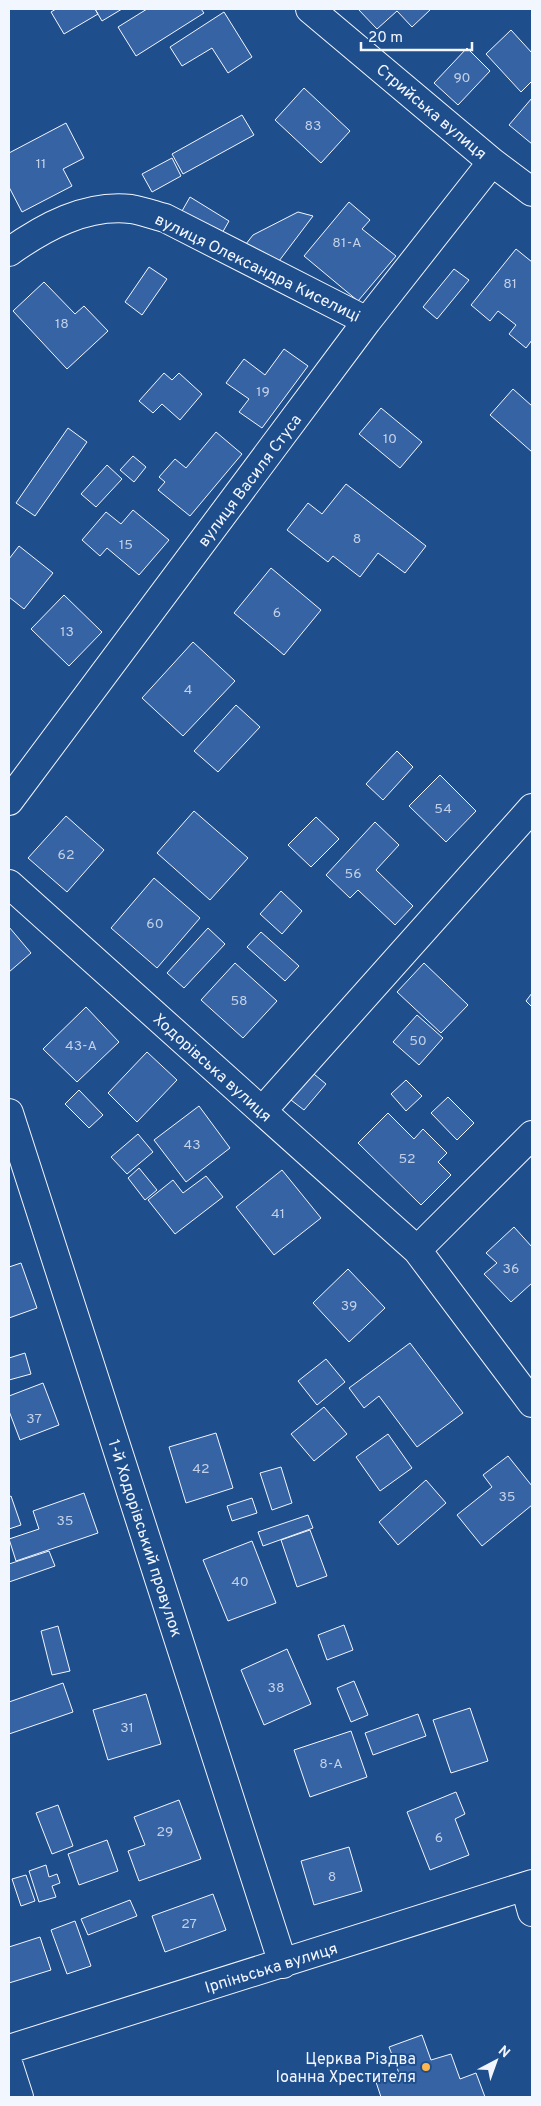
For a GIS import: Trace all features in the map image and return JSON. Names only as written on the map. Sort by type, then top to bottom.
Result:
[{"type":"street","name":"Стрийська вулиця","points":[[310,9],[492,162],[532,192]]},
{"type":"street","name":"вулиця Василя Стуса","points":[[9,801],[367,321],[492,162]]},
{"type":"street","name":"вулиця Олександра Киселиці","points":[[9,252],[58,222],[97,210],[132,210],[165,218],[367,321]]},
{"type":"street","points":[[262,1111],[532,808]]},
{"type":"street","name":"Ходорівська вулиця","points":[[9,884],[417,1250],[532,1403]]},
{"type":"street","name":"1-й Ходорівський провулок","points":[[9,1113],[283,1964]]},
{"type":"street","points":[[417,1250],[532,1135]]},
{"type":"street","name":"Ірпіньська вулиця","points":[[9,2049],[283,1964],[530,1894]]},
{"type":"street","points":[[9,2066],[19,2097]]},
{"type":"building","points":[[56,9],[95,9],[98,14],[64,34],[51,12]]},
{"type":"building","points":[[95,9],[122,9],[102,21]]},
{"type":"building","points":[[147,9],[201,9],[204,13],[136,56],[118,27]]},
{"type":"building","points":[[358,9],[430,10],[412,27],[397,11],[377,29]]},
{"type":"building","points":[[224,12],[252,57],[228,73],[212,48],[182,66],[170,47]]},
{"type":"building","points":[[511,30],[532,53],[532,81],[521,92],[486,54]]},
{"type":"building","points":[[467,48],[490,71],[458,105],[434,83]]},
{"type":"building","points":[[304,88],[350,131],[321,163],[275,120]]},
{"type":"building","points":[[532,98],[532,144],[509,125]]},
{"type":"building","points":[[242,115],[254,135],[183,174],[172,154]]},
{"type":"building","points":[[66,123],[84,158],[63,169],[72,186],[22,212],[9,187],[9,153]]},
{"type":"building","points":[[172,158],[181,176],[152,192],[142,174]]},
{"type":"building","points":[[190,197],[229,221],[221,235],[182,211]]},
{"type":"building","points":[[349,202],[370,220],[362,229],[396,256],[358,301],[304,256]]},
{"type":"building","points":[[298,212],[313,216],[276,265],[242,249],[253,235]]},
{"type":"building","points":[[516,249],[532,262],[532,340],[526,348],[509,334],[516,325],[498,311],[490,321],[471,305]]},
{"type":"building","points":[[149,267],[167,279],[142,315],[125,302]]},
{"type":"building","points":[[454,269],[469,280],[437,319],[423,307]]},
{"type":"building","points":[[44,282],[75,314],[84,306],[108,331],[67,369],[13,311]]},
{"type":"building","points":[[284,349],[308,366],[262,428],[239,412],[249,399],[226,383],[244,359],[265,375]]},
{"type":"building","points":[[164,373],[172,380],[179,373],[202,394],[180,420],[162,404],[153,413],[139,401]]},
{"type":"building","points":[[513,389],[532,406],[532,452],[490,415]]},
{"type":"building","points":[[381,408],[422,442],[400,468],[359,434]]},
{"type":"building","points":[[68,428],[87,442],[35,516],[16,503]]},
{"type":"building","points":[[216,432],[242,454],[190,516],[158,490],[165,482],[159,477],[175,459],[186,468]]},
{"type":"building","points":[[133,456],[146,467],[134,482],[120,470]]},
{"type":"building","points":[[107,465],[122,479],[96,507],[81,494]]},
{"type":"building","points":[[346,484],[426,546],[405,573],[378,553],[360,577],[333,556],[328,562],[287,530],[308,503],[322,514]]},
{"type":"building","points":[[133,510],[169,540],[139,575],[107,548],[100,556],[82,540],[106,512],[121,524]]},
{"type":"building","points":[[19,546],[53,573],[24,609],[9,597],[9,559]]},
{"type":"building","points":[[271,568],[321,610],[284,655],[234,613]]},
{"type":"building","points":[[64,595],[102,632],[69,666],[31,629]]},
{"type":"building","points":[[193,642],[235,681],[183,736],[142,698]]},
{"type":"building","points":[[236,705],[260,727],[218,772],[194,751]]},
{"type":"building","points":[[397,751],[413,767],[383,800],[366,784]]},
{"type":"building","points":[[440,775],[476,811],[446,842],[409,806]]},
{"type":"building","points":[[194,811],[248,858],[210,900],[157,853]]},
{"type":"building","points":[[66,816],[104,850],[67,892],[28,858]]},
{"type":"building","points":[[316,817],[339,839],[311,867],[288,845]]},
{"type":"building","points":[[375,822],[399,845],[376,870],[413,906],[395,925],[358,890],[350,898],[326,875]]},
{"type":"building","points":[[154,878],[200,918],[157,968],[111,928]]},
{"type":"building","points":[[281,891],[302,911],[282,934],[260,914]]},
{"type":"building","points":[[9,927],[31,953],[9,972]]},
{"type":"building","points":[[208,928],[225,944],[184,988],[167,973]]},
{"type":"building","points":[[261,932],[299,966],[285,981],[247,947]]},
{"type":"building","points":[[235,963],[277,1001],[243,1038],[201,1000]]},
{"type":"building","points":[[424,963],[468,1005],[441,1033],[397,992]]},
{"type":"building","points":[[532,993],[532,1007],[526,1001]]},
{"type":"building","points":[[86,1007],[119,1042],[77,1082],[43,1049]]},
{"type":"building","points":[[417,1015],[443,1038],[419,1065],[393,1042]]},
{"type":"building","points":[[147,1052],[177,1080],[137,1122],[108,1093]]},
{"type":"building","points":[[309,1070],[326,1084],[304,1110],[287,1097]]},
{"type":"building","points":[[406,1080],[422,1096],[406,1111],[391,1094]]},
{"type":"building","points":[[79,1090],[103,1115],[89,1128],[65,1104]]},
{"type":"building","points":[[448,1097],[474,1123],[457,1140],[431,1113]]},
{"type":"building","points":[[199,1106],[230,1148],[186,1182],[154,1140]]},
{"type":"building","points":[[388,1113],[414,1139],[423,1129],[447,1153],[438,1162],[451,1175],[421,1205],[358,1143]]},
{"type":"building","points":[[138,1134],[153,1152],[127,1174],[111,1157]]},
{"type":"building","points":[[139,1168],[157,1190],[145,1200],[128,1178]]},
{"type":"building","points":[[282,1170],[321,1218],[274,1255],[236,1207]]},
{"type":"building","points":[[206,1176],[223,1197],[175,1234],[148,1200],[173,1180],[183,1193]]},
{"type":"building","points":[[514,1227],[532,1247],[532,1283],[511,1302],[484,1274],[497,1263],[486,1253]]},
{"type":"building","points":[[21,1263],[37,1308],[9,1318],[9,1267]]},
{"type":"building","points":[[348,1269],[385,1308],[349,1342],[313,1303]]},
{"type":"building","points":[[410,1343],[463,1413],[417,1447],[379,1396],[364,1408],[349,1388]]},
{"type":"building","points":[[25,1353],[31,1374],[9,1380],[9,1358]]},
{"type":"building","points":[[326,1359],[345,1382],[317,1405],[298,1381]]},
{"type":"building","points":[[43,1383],[59,1425],[20,1440],[9,1411],[9,1396]]},
{"type":"building","points":[[324,1407],[347,1434],[314,1461],[291,1434]]},
{"type":"building","points":[[216,1433],[233,1488],[186,1503],[169,1447]]},
{"type":"building","points":[[388,1434],[412,1468],[380,1491],[356,1457]]},
{"type":"building","points":[[508,1456],[532,1486],[532,1505],[482,1546],[457,1515],[492,1487],[483,1475]]},
{"type":"building","points":[[281,1467],[292,1503],[272,1510],[260,1473]]},
{"type":"building","points":[[426,1480],[446,1503],[398,1545],[379,1522]]},
{"type":"building","points":[[84,1493],[98,1533],[16,1561],[9,1539],[39,1529],[33,1511]]},
{"type":"building","points":[[11,1496],[21,1525],[9,1529],[9,1497]]},
{"type":"building","points":[[252,1498],[257,1513],[232,1521],[227,1506]]},
{"type":"building","points":[[308,1515],[313,1528],[263,1546],[258,1532]]},
{"type":"building","points":[[310,1530],[327,1576],[297,1587],[281,1540]]},
{"type":"building","points":[[252,1541],[276,1603],[228,1621],[203,1560]]},
{"type":"building","points":[[49,1551],[55,1566],[9,1582],[9,1564]]},
{"type":"building","points":[[344,1625],[353,1650],[327,1660],[318,1635]]},
{"type":"building","points":[[58,1626],[70,1671],[52,1675],[41,1631]]},
{"type":"building","points":[[287,1649],[311,1704],[264,1725],[241,1670]]},
{"type":"building","points":[[354,1681],[368,1715],[351,1722],[337,1688]]},
{"type":"building","points":[[63,1683],[73,1712],[9,1734],[9,1702]]},
{"type":"building","points":[[146,1694],[161,1744],[108,1760],[93,1710]]},
{"type":"building","points":[[470,1708],[488,1761],[451,1773],[433,1720]]},
{"type":"building","points":[[418,1714],[426,1736],[373,1755],[365,1733]]},
{"type":"building","points":[[351,1731],[367,1777],[310,1797],[294,1750]]},
{"type":"building","points":[[456,1792],[465,1814],[455,1819],[469,1855],[430,1870],[407,1812]]},
{"type":"building","points":[[179,1800],[201,1859],[139,1881],[128,1851],[145,1845],[134,1817]]},
{"type":"building","points":[[58,1805],[73,1846],[52,1854],[36,1813]]},
{"type":"building","points":[[107,1840],[118,1871],[79,1885],[68,1854]]},
{"type":"building","points":[[349,1847],[362,1891],[314,1905],[301,1861]]},
{"type":"building","points":[[46,1865],[49,1877],[57,1874],[60,1883],[52,1886],[56,1897],[39,1902],[29,1871]]},
{"type":"building","points":[[26,1875],[35,1901],[21,1906],[12,1879]]},
{"type":"building","points":[[213,1894],[226,1930],[165,1952],[152,1916]]},
{"type":"building","points":[[130,1900],[137,1916],[88,1935],[81,1919]]},
{"type":"building","points":[[75,1921],[91,1966],[67,1974],[51,1930]]},
{"type":"building","points":[[40,1937],[51,1970],[9,1983],[9,1947]]},
{"type":"building","name":"Церква Різдва Іоанна Хрестителя","points":[[422,2035],[431,2060],[451,2054],[460,2079],[476,2073],[485,2097],[381,2097],[376,2082],[399,2073],[389,2047]]},
{"type":"place","name":"Церква Різдва Іоанна Хрестителя","points":[[426,2067]]}]
